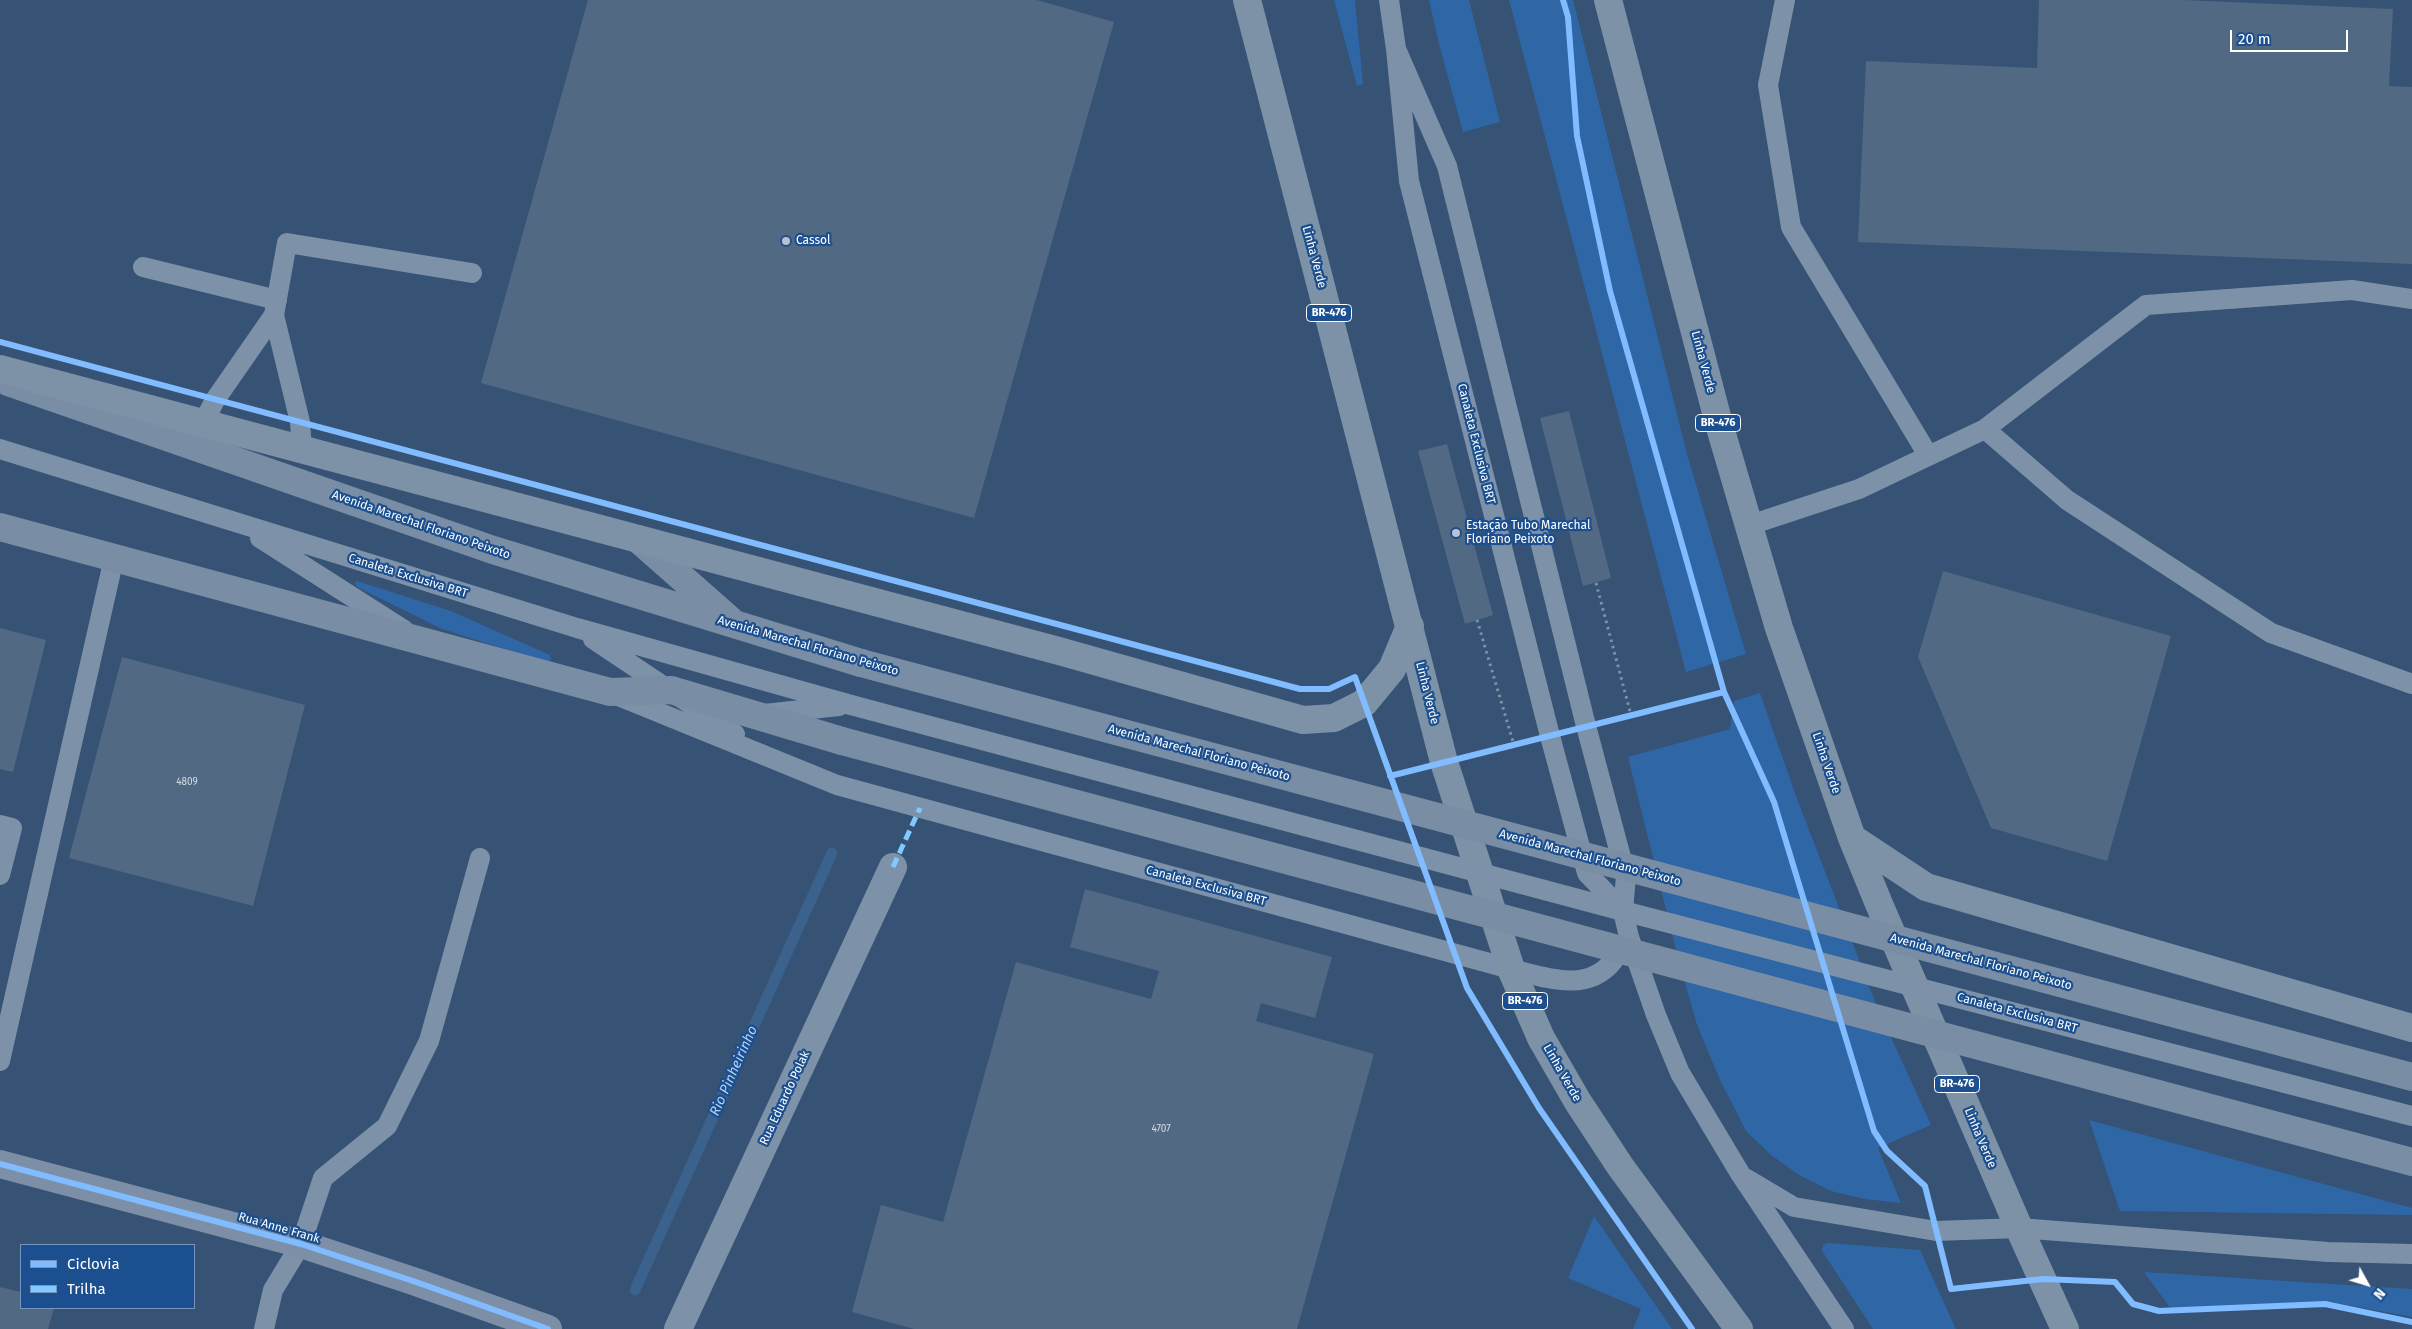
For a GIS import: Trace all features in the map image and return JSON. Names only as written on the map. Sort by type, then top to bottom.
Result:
[{"type":"highway","name":"Linha Verde","points":[[1247,0],[1444,762],[1512,969],[1541,1038],[1578,1102],[1620,1166],[1739,1329]]},
{"type":"highway","name":"Linha Verde","points":[[1608,0],[1747,526],[1779,628],[1852,838],[2019,1228],[2065,1329]]},
{"type":"highway","points":[[0,369],[1049,649],[1303,720],[1334,718],[1364,703],[1392,669],[1410,626]]},
{"type":"highway","points":[[1852,838],[1926,887],[2412,1028]]},
{"type":"main road","name":"Rua Anne Frank","points":[[0,1164],[301,1244],[548,1329]]},
{"type":"street","name":"Avenida Marechal Floriano Peixoto","points":[[0,380],[475,544],[862,663],[2412,1077]]},
{"type":"street","points":[[0,527],[610,692],[670,690],[842,741],[2412,1162]]},
{"type":"street","points":[[638,539],[737,626]]},
{"type":"street","name":"Rua Eduardo Polak","points":[[678,1329],[893,867]]},
{"type":"lane","name":"Canaleta Exclusiva BRT","points":[[1389,0],[1396,49],[1409,181],[1550,736],[1587,873],[1622,911]]},
{"type":"lane","points":[[1786,0],[1768,85],[1791,227],[1928,454]]},
{"type":"lane","name":"Canaleta Exclusiva BRT","points":[[1396,49],[1447,166],[1586,726],[1626,876],[1622,911],[1656,1015],[1680,1073],[1741,1175],[1844,1329]]},
{"type":"lane","points":[[302,450],[300,422],[276,307],[287,243],[472,273]]},
{"type":"lane","points":[[142,267],[276,307]]},
{"type":"lane","points":[[1747,526],[1859,489],[1928,454],[1985,429],[2146,305],[2352,290],[2412,299]]},
{"type":"lane","points":[[203,423],[215,400],[276,307]]},
{"type":"lane","points":[[1985,429],[2067,500],[2271,633],[2412,684]]},
{"type":"lane","name":"Canaleta Exclusiva BRT","points":[[0,449],[239,525],[577,628],[851,705],[1622,911],[2412,1116]]},
{"type":"lane","name":"Canaleta Exclusiva BRT","points":[[239,525],[422,642]]},
{"type":"lane","points":[[0,1060],[114,558]]},
{"type":"lane","name":"Canaleta Exclusiva BRT","points":[[577,628],[770,757]]},
{"type":"lane","name":"Canaleta Exclusiva BRT","points":[[610,692],[846,787],[1512,969],[1562,981],[1581,981],[1599,973],[1612,963],[1629,937]]},
{"type":"lane","name":"Canaleta Exclusiva BRT","points":[[755,715],[851,705]]},
{"type":"lane","points":[[0,825],[12,828],[0,875]]},
{"type":"lane","points":[[264,1329],[273,1290],[301,1244],[323,1178],[387,1126],[429,1040],[480,858]]},
{"type":"lane","name":"Canaleta Exclusiva BRT","points":[[1741,1175],[1794,1207],[1936,1231],[2019,1228],[2328,1252],[2412,1254]]},
{"type":"path","points":[[1596,583],[1631,715]]},
{"type":"path","points":[[1477,620],[1514,745]]},
{"type":"path","points":[[1586,726],[1640,713]]},
{"type":"path","points":[[1505,747],[1550,736]]},
{"type":"shaded area","points":[[1334,0],[1355,0],[1363,84],[1357,86]]},
{"type":"shaded area","points":[[1429,0],[1469,0],[1500,122],[1463,132]]},
{"type":"shaded area","points":[[1509,0],[1573,0],[1687,454],[1746,654],[1686,672]]},
{"type":"shaded area","points":[[357,581],[451,611],[550,655],[551,660],[546,662],[442,629],[357,587],[355,583]]},
{"type":"shaded area","points":[[1760,693],[1796,796],[1876,1004],[1931,1125],[1878,1148],[1901,1203],[1865,1199],[1831,1191],[1799,1175],[1771,1155],[1746,1131],[1720,1080],[1697,1025],[1678,958],[1628,757],[1730,729],[1734,701]]},
{"type":"shaded area","points":[[2089,1120],[2412,1208],[2412,1215],[2120,1211]]},
{"type":"shaded area","points":[[1594,1216],[1672,1329],[1633,1329],[1641,1309],[1568,1278]]},
{"type":"shaded area","points":[[1828,1243],[1920,1250],[1956,1329],[1873,1329],[1822,1251],[1823,1245]]},
{"type":"shaded area","points":[[2144,1272],[2412,1289],[2412,1317],[2330,1302],[2171,1309]]},
{"type":"building","name":"Cassol","points":[[588,0],[1037,0],[1114,22],[974,518],[481,383]]},
{"type":"building","points":[[2039,0],[2183,0],[2393,9],[2389,86],[2412,87],[2412,264],[1858,242],[1866,61],[2037,68]]},
{"type":"building","name":"Estação Tubo Marechal Floriano Peixoto","points":[[1569,411],[1611,578],[1583,586],[1540,418]]},
{"type":"building","name":"Estação Tubo Marechal Floriano Peixoto","points":[[1447,444],[1493,615],[1465,624],[1418,451]]},
{"type":"building","points":[[1943,571],[2171,636],[2107,861],[1991,828],[1918,657]]},
{"type":"building","points":[[0,628],[46,640],[13,772],[0,769]]},
{"type":"building","points":[[122,657],[305,705],[253,906],[69,858]]},
{"type":"building","points":[[1085,889],[1332,957],[1315,1018],[1261,1003],[1256,1021],[1374,1054],[1297,1329],[914,1329],[852,1312],[881,1205],[943,1222],[1016,962],[1151,999],[1159,971],[1070,947]]},
{"type":"building","points":[[0,1287],[20,1292],[20,1309],[54,1309],[48,1329],[0,1329]]},
{"type":"waterway","name":"Rio Pinheirinho","points":[[635,1290],[832,853]]},
{"type":"marked path","points":[[893,867],[920,808]]},
{"type":"cycle path","points":[[1563,0],[1568,17],[1577,136],[1610,291],[1724,692],[1774,802],[1874,1131],[1887,1151],[1925,1186],[1951,1289],[2043,1279],[2115,1282],[2133,1304],[2159,1311],[2325,1304],[2412,1322]]},
{"type":"cycle path","points":[[0,342],[1300,689],[1329,689],[1355,677],[1467,988],[1539,1108],[1692,1329]]},
{"type":"cycle path","points":[[1390,776],[1724,692]]},
{"type":"cycle path","points":[[0,1164],[301,1244],[548,1329]]},
{"type":"place","name":"Cassol","points":[[786,241]]},
{"type":"place","name":"Estação Tubo Marechal Floriano Peixoto","points":[[1456,533]]}]
